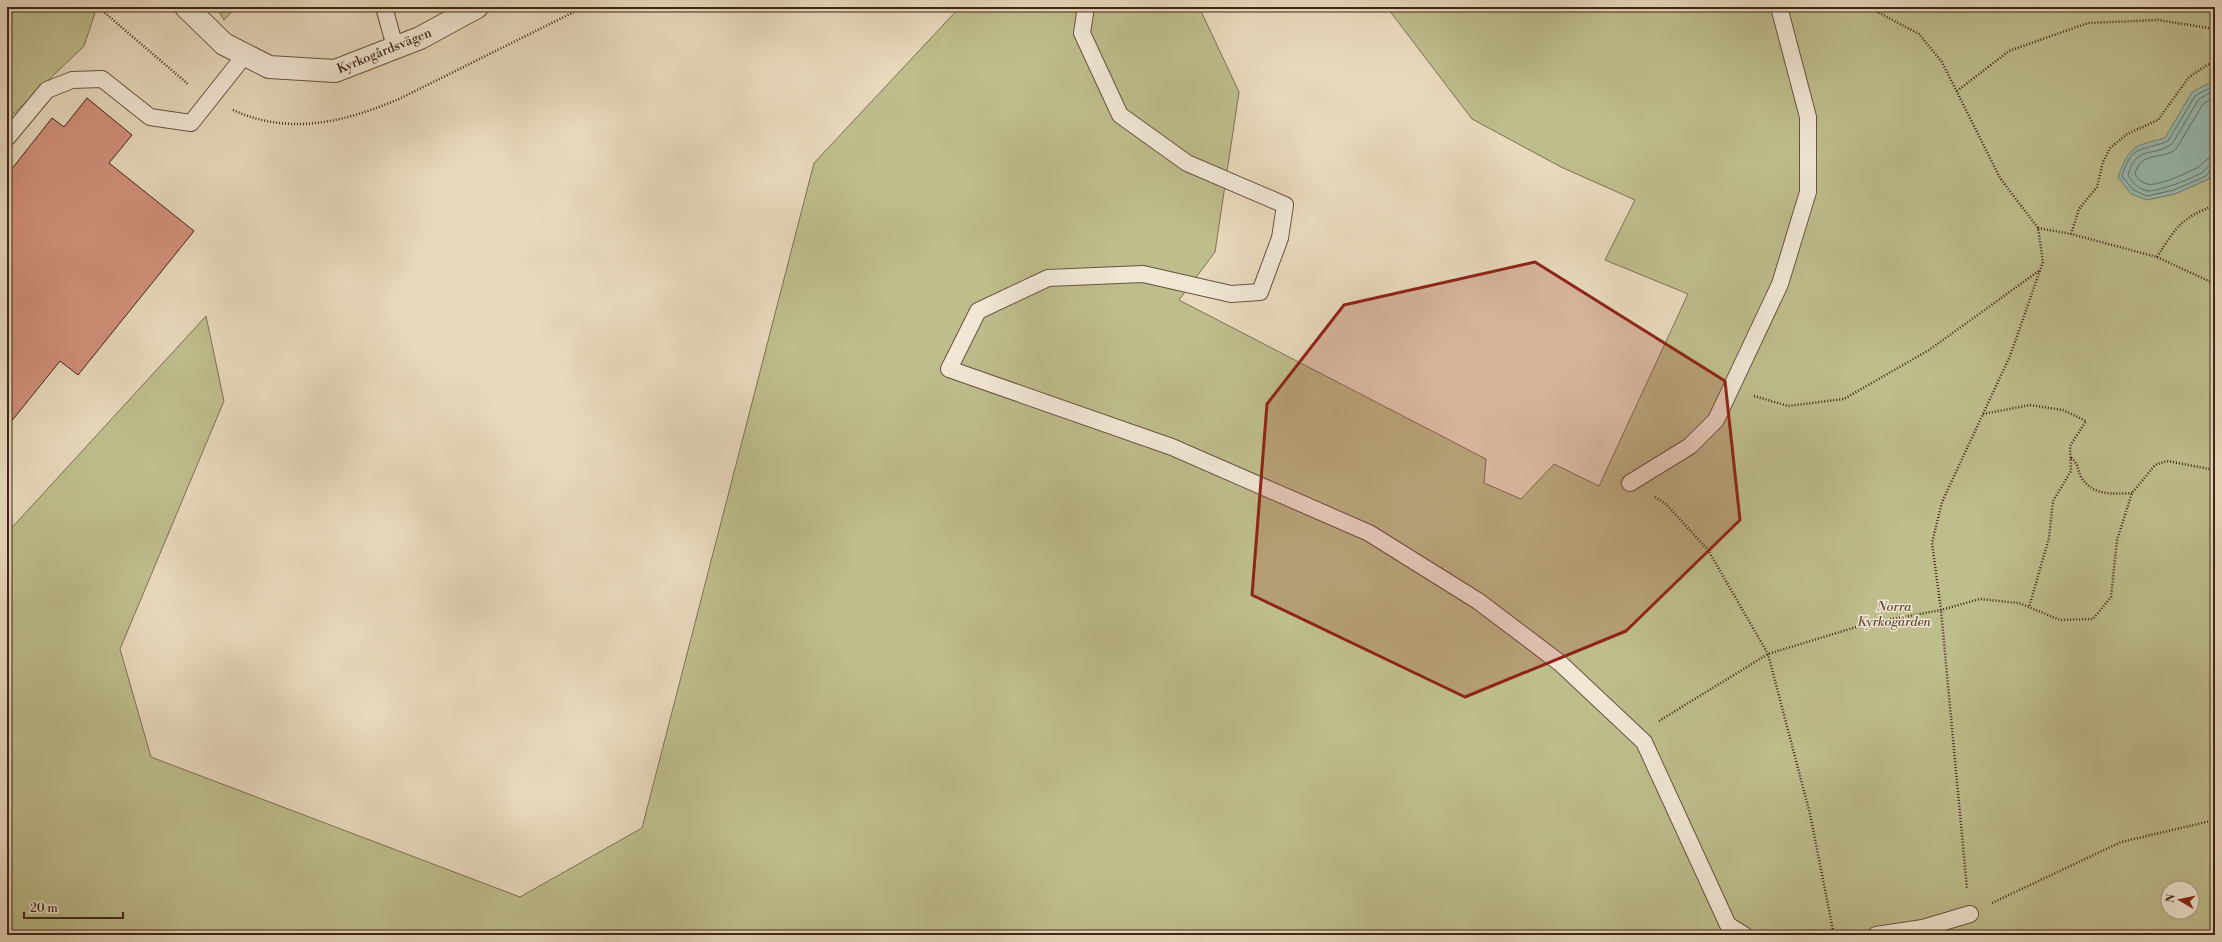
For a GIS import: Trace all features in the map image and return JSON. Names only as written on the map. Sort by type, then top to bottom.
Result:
[{"type":"street","name":"Kyrkogårdsvägen","points":[[186,7],[224,44],[269,67],[335,71],[420,38],[478,7]]},
{"type":"lane","points":[[384,7],[395,47]]},
{"type":"lane","points":[[1086,7],[1082,32],[1120,115],[1188,163],[1285,205],[1280,238],[1260,292],[1231,294],[1143,274],[1048,278],[978,311],[949,369],[1172,447],[1369,533],[1478,601],[1560,663],[1644,742],[1728,925],[1744,935]]},
{"type":"lane","points":[[1630,483],[1690,446],[1716,420],[1780,284],[1808,192],[1808,117],[1779,7]]},
{"type":"lane","points":[[7,138],[47,90],[72,80],[102,79],[150,117],[191,123],[245,55]]},
{"type":"lane","points":[[1876,935],[1923,928],[1970,914]]},
{"type":"path","points":[[1868,7],[1919,34],[1942,62],[2000,178],[2038,228],[2043,262],[2010,356],[1942,502],[1932,543],[1941,610],[1970,914],[2120,842],[2215,820]]},
{"type":"path","points":[[1957,92],[2008,51],[2088,23],[2158,20],[2215,29]]},
{"type":"path","points":[[2071,234],[2079,209],[2096,187],[2103,162],[2110,148],[2127,134],[2158,120],[2189,77],[2215,60]]},
{"type":"path","points":[[2157,257],[2177,226],[2194,213],[2215,205]]},
{"type":"path","points":[[2038,228],[2071,234],[2157,257],[2215,284]]},
{"type":"path","points":[[1731,389],[1788,406],[1844,399],[1929,350],[2041,269]]},
{"type":"path","points":[[1982,414],[2030,405],[2063,410],[2086,421],[2070,446],[2071,471],[2053,501],[2049,538],[2029,607]]},
{"type":"path","points":[[2071,458],[2077,462],[2081,476],[2094,490],[2108,495],[2132,492]]},
{"type":"path","points":[[1636,735],[1768,654],[1866,624],[1941,610],[1980,598],[2019,603],[2060,620],[2093,619],[2111,597],[2117,540],[2132,492],[2155,465],[2168,461],[2215,470]]},
{"type":"path","points":[[1630,483],[1666,504],[1708,550],[1768,654],[1810,814],[1834,935]]},
{"type":"highlighted area","points":[[1535,262],[1725,381],[1740,520],[1626,631],[1465,697],[1252,595],[1267,404],[1344,305]]},
{"type":"green space","points":[[7,7],[97,7],[84,46],[7,120]]},
{"type":"green space","points":[[216,7],[236,7],[224,20]]},
{"type":"green space","name":"Norra Kyrkogården","points":[[960,7],[1199,7],[1239,92],[1215,252],[1179,300],[1486,459],[1484,483],[1521,499],[1554,464],[1599,486],[1688,294],[1605,260],[1635,200],[1561,167],[1472,119],[1389,10],[1389,7],[2215,7],[2215,935],[7,935],[7,533],[206,316],[224,401],[120,649],[151,757],[520,897],[642,828],[814,163]]},
{"type":"water","points":[[2213,81],[2215,82],[2215,169],[2209,179],[2175,194],[2147,200],[2131,194],[2118,177],[2122,166],[2130,153],[2134,148],[2140,145],[2165,138],[2192,92]]},
{"type":"building","points":[[87,98],[132,135],[109,163],[194,231],[78,375],[60,361],[10,423],[7,420],[7,175],[52,118],[64,127]]}]
